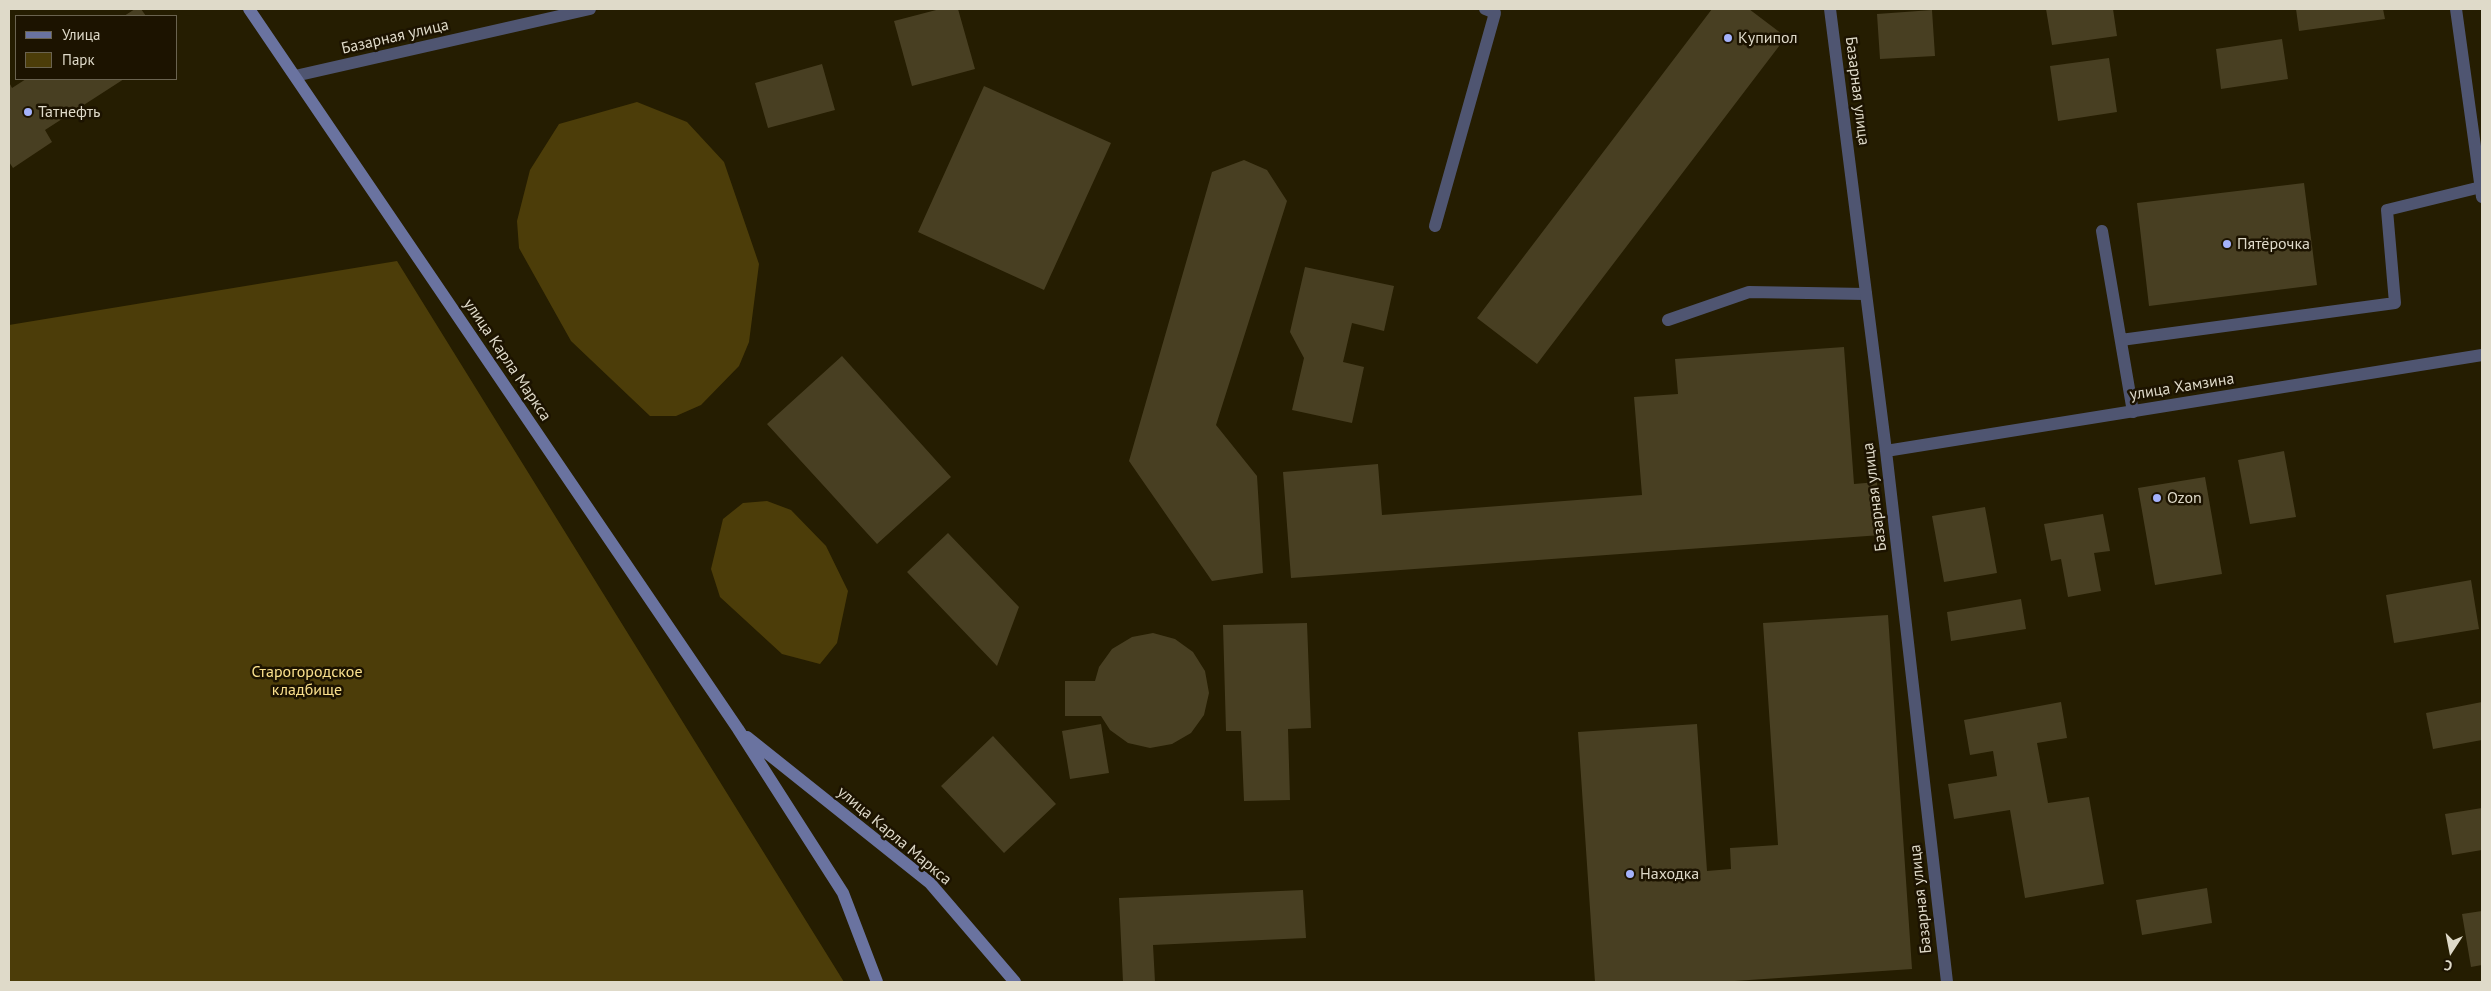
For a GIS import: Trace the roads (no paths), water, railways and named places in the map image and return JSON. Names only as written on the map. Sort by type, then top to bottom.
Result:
[{"type":"main road","name":"улица Карла Маркса","points":[[249,9],[738,729],[843,893],[877,982]]},
{"type":"main road","name":"улица Карла Маркса","points":[[738,729],[930,884],[1015,982]]},
{"type":"street","name":"Базарная улица","points":[[295,76],[586,9]]},
{"type":"street","points":[[1434,226],[1495,13],[1485,9]]},
{"type":"street","name":"Базарная улица","points":[[1830,9],[1886,451],[1947,982]]},
{"type":"street","points":[[2121,340],[2395,303],[2387,210],[2482,192],[2456,9]]},
{"type":"street","points":[[2102,231],[2133,412]]},
{"type":"street","points":[[1668,320],[1749,292],[1866,294]]},
{"type":"street","name":"улица Хамзина","points":[[1886,451],[2482,355]]},
{"type":"place","name":"Купипол","points":[[1728,38]]},
{"type":"place","name":"Татнефть","points":[[28,112]]},
{"type":"place","name":"Пятёрочка","points":[[2227,244]]},
{"type":"place","name":"Ozon","points":[[2157,498]]},
{"type":"place","name":"Находка","points":[[1630,874]]},
{"type":"park label","name":"Старогородское кладбище","points":[[307,681]]}]
